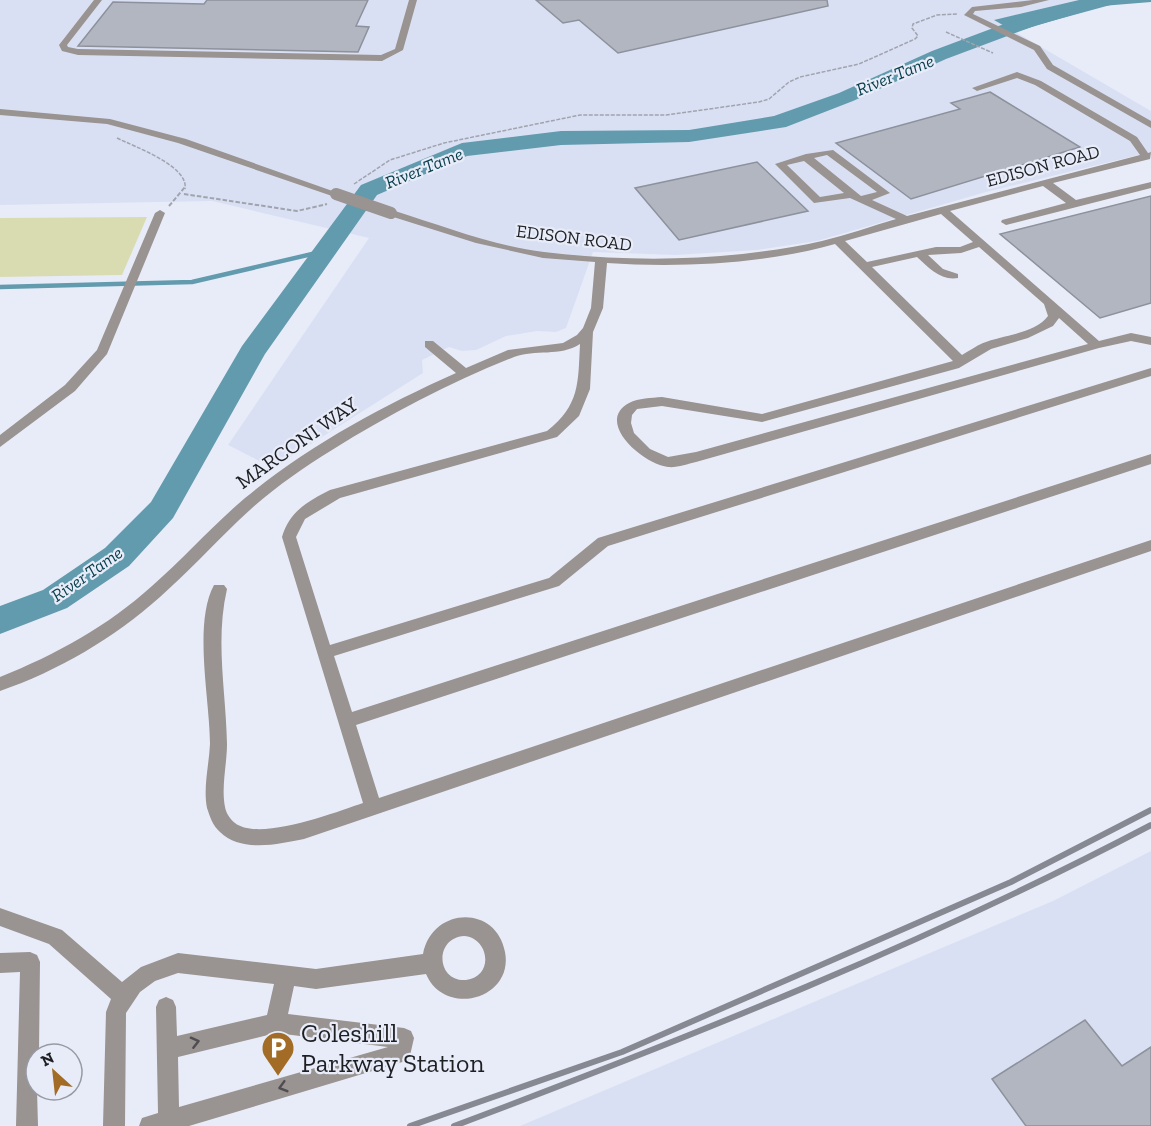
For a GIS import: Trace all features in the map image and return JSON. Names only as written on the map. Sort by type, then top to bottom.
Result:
[{"type":"street","points":[[98,0],[63,45],[65,49],[382,58],[399,50],[413,0]]},
{"type":"street","points":[[1045,0],[1021,5],[972,9],[968,15],[1037,48],[1050,67],[1149,124]]},
{"type":"street","points":[[977,88],[1017,75],[1038,83],[1134,139],[1148,156]]},
{"type":"street","name":"EDISON ROAD","points":[[0,112],[107,122],[182,141],[476,240],[543,255],[601,261],[722,260],[760,256],[838,240],[1045,182],[1148,156]]},
{"type":"street","points":[[852,194],[818,201],[780,164],[830,152],[885,193],[862,200]]},
{"type":"street","points":[[806,157],[852,194],[909,221]]},
{"type":"street","points":[[1045,182],[1074,204]]},
{"type":"street","points":[[1006,222],[1151,185]]},
{"type":"street","points":[[944,211],[982,242],[1096,345]]},
{"type":"street","points":[[0,442],[70,388],[103,351],[160,213]]},
{"type":"street","points":[[838,240],[962,362]]},
{"type":"street","points":[[863,266],[936,250],[961,250],[982,242]]},
{"type":"street","points":[[919,253],[939,271],[954,276]]},
{"type":"street","points":[[373,808],[289,537],[290,528],[310,507],[335,494],[552,434],[568,423],[582,401],[587,333],[594,324],[601,261]]},
{"type":"street","points":[[1053,307],[1054,316],[1042,328],[987,346],[962,362],[762,418],[748,418],[671,400],[644,402],[630,408],[625,415],[624,424],[638,449],[668,462],[1096,345],[1131,337],[1151,341]]},
{"type":"street","name":"MARCONI WAY","points":[[0,684],[92,641],[140,605],[265,490],[306,460],[394,407],[464,373],[529,348],[572,344],[587,333]]},
{"type":"street","points":[[429,344],[464,373]]},
{"type":"street","points":[[324,653],[554,582],[603,542],[1151,372]]},
{"type":"street","points":[[345,721],[1151,459]]},
{"type":"street","points":[[219,589],[213,615],[211,654],[218,740],[214,788],[218,818],[226,828],[238,834],[264,837],[304,831],[1151,545]]},
{"type":"street","points":[[0,916],[55,937],[123,995]]},
{"type":"street","points":[[0,963],[30,962],[27,1126]]},
{"type":"street","points":[[114,1126],[113,1049],[116,1012],[123,995],[140,979],[157,969],[178,963],[316,979],[432,963]]},
{"type":"street","points":[[276,1023],[286,975]]},
{"type":"street","points":[[166,1007],[166,1049],[159,1123],[402,1053],[404,1038],[276,1023],[166,1049]]},
{"type":"path","points":[[354,185],[390,160],[444,142],[580,115],[630,113],[666,115],[759,102],[769,99],[789,82],[800,77],[859,64],[915,39],[918,36],[912,28],[913,24],[937,15],[969,13]]},
{"type":"path","points":[[946,32],[993,53]]},
{"type":"path","points":[[117,138],[178,169],[187,181],[184,194],[160,213]]},
{"type":"path","points":[[184,194],[297,211],[328,203]]},
{"type":"shaded area","points":[[0,0],[1079,0],[995,20],[1151,111],[1151,152],[986,192],[817,241],[757,250],[675,255],[593,252],[566,328],[556,332],[537,331],[506,336],[476,350],[462,351],[449,347],[422,360],[423,373],[273,468],[228,445],[369,238],[212,201],[0,205]]},
{"type":"shaded area","points":[[1151,851],[1151,1126],[520,1126],[1053,901]]},
{"type":"green space","points":[[147,217],[122,275],[0,277],[0,218]]},
{"type":"water","points":[[1079,0],[1151,0],[1151,2],[1102,6],[1015,32],[994,20]]},
{"type":"building","points":[[207,0],[368,0],[356,26],[369,27],[358,52],[78,46],[113,2],[204,4]]},
{"type":"building","points":[[536,0],[827,0],[828,6],[618,53],[579,20],[563,23]]},
{"type":"building","points":[[990,92],[1080,147],[911,199],[836,143],[960,109],[951,103]]},
{"type":"building","points":[[757,162],[808,211],[679,240],[635,188]]},
{"type":"building","points":[[1151,196],[1151,303],[1100,318],[1000,234]]},
{"type":"building","points":[[1085,1020],[1122,1066],[1151,1047],[1151,1126],[1026,1126],[992,1079]]},
{"type":"waterway","name":"River Tame","points":[[0,620],[55,599],[117,557],[162,510],[252,352],[369,190],[462,150],[561,138],[689,136],[778,122],[846,97],[939,55],[1030,21],[1108,0]]},
{"type":"waterway","points":[[0,287],[192,282],[325,251]]},
{"type":"railway","points":[[410,1126],[622,1052],[1011,882],[1151,810]]},
{"type":"railway","points":[[454,1126],[720,1023],[895,949],[1151,825]]},
{"type":"place","name":"Coleshill Parkway Station","points":[[278,1077]]}]
